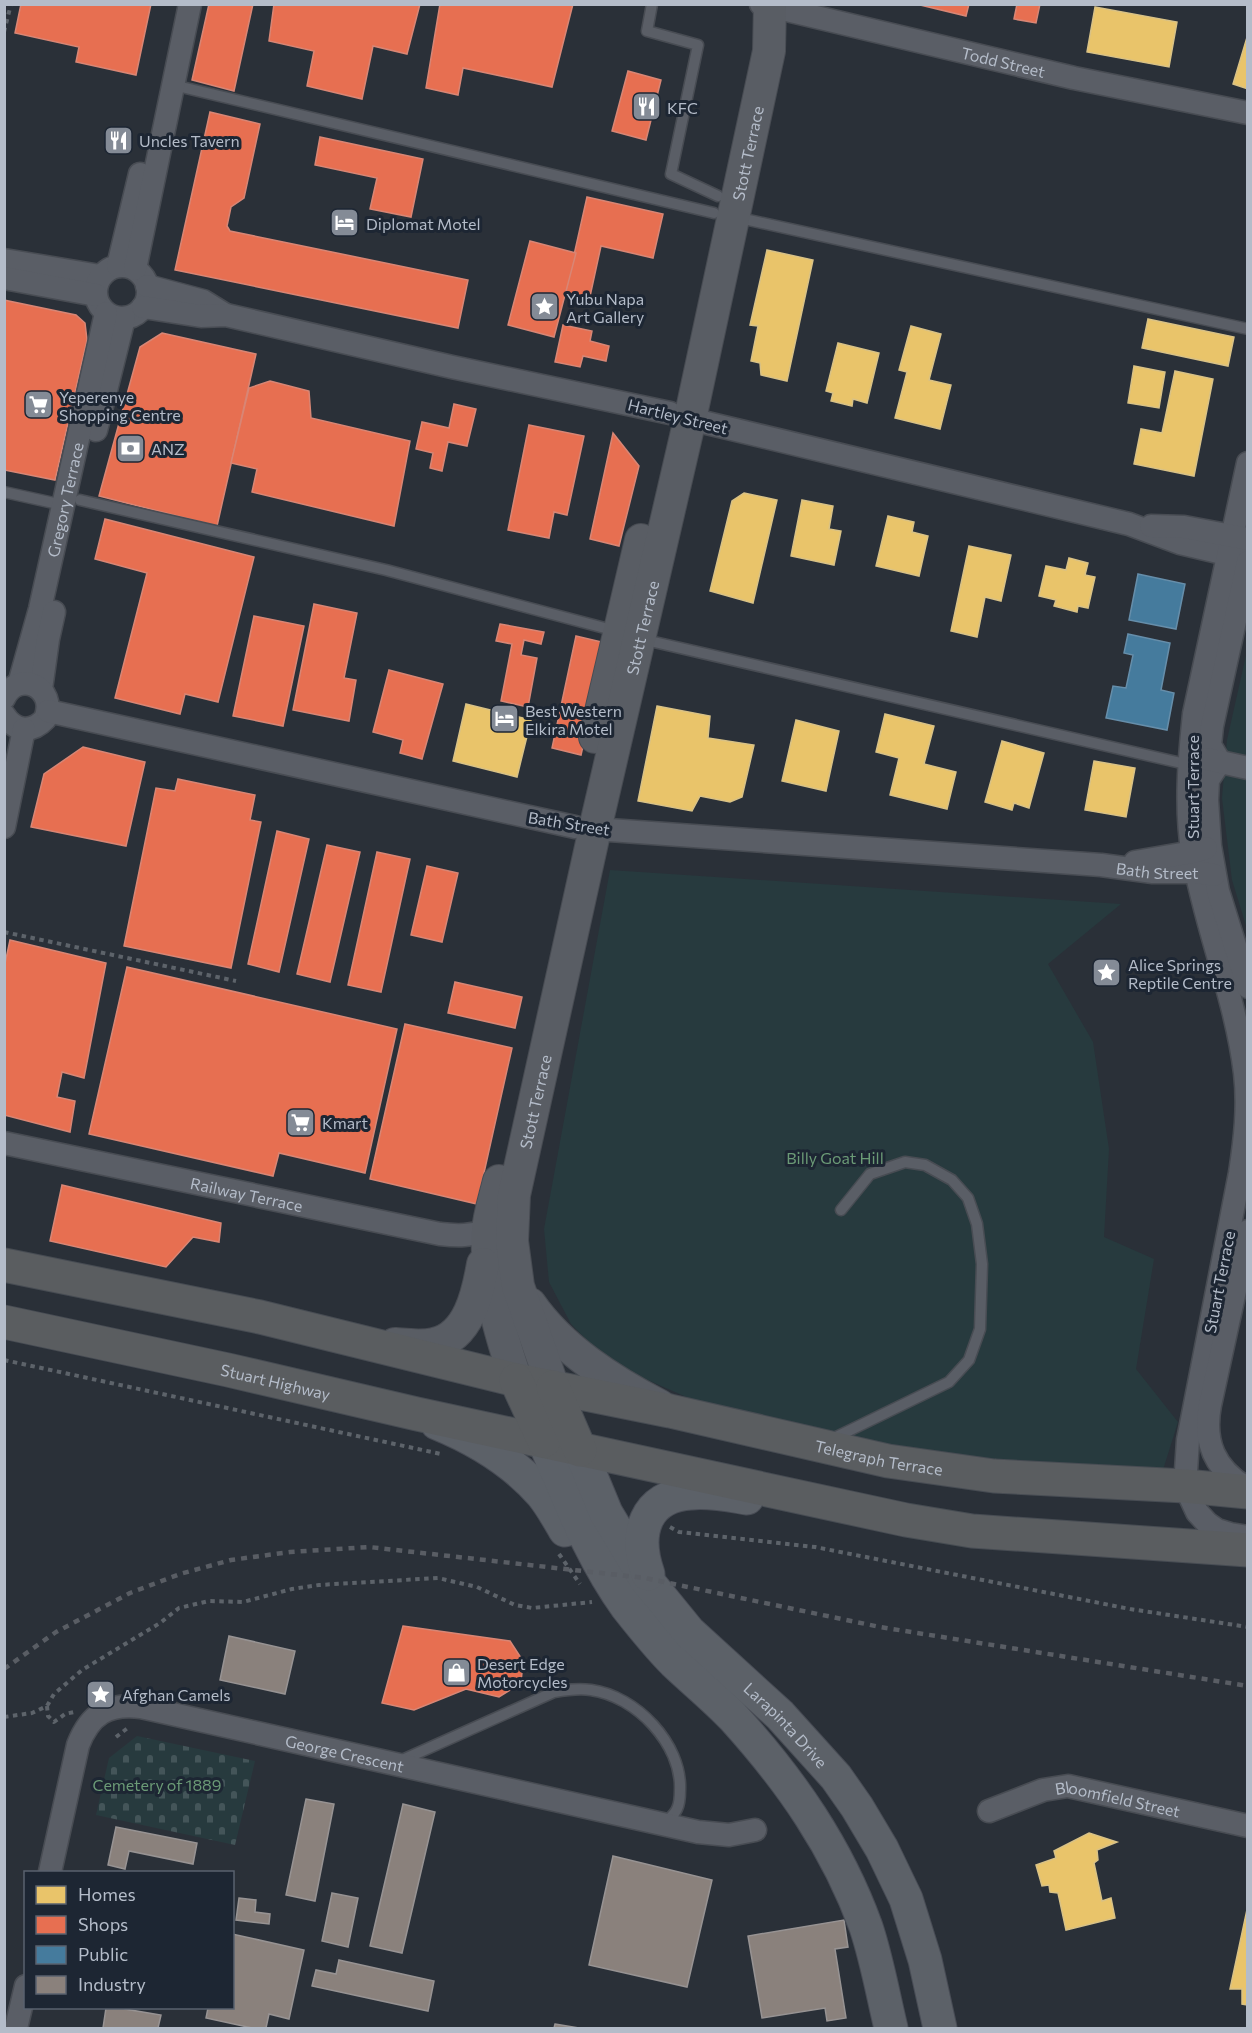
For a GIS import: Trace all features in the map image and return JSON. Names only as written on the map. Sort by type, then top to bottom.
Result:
[{"type":"highway","points":[[4,1265],[260,1317],[516,1380],[544,1442],[906,1520],[972,1531],[1248,1550]]},
{"type":"highway","name":"Stuart Highway","points":[[4,1322],[544,1442]]},
{"type":"highway","name":"Telegraph Terrace","points":[[516,1380],[670,1411],[818,1446],[898,1462],[993,1476],[1248,1490]]},
{"type":"highway","points":[[553,1387],[580,1450]]},
{"type":"main road","name":"Stott Terrace","points":[[516,1380],[497,1316],[489,1267],[488,1230],[585,828],[680,416],[721,208],[769,51],[767,5]]},
{"type":"main road","name":"Stott Terrace","points":[[553,1387],[518,1286],[512,1241],[514,1195],[585,828]]},
{"type":"main road","points":[[358,1342],[417,1346],[436,1344],[459,1330],[473,1306],[488,1230]]},
{"type":"main road","points":[[518,1286],[541,1319],[584,1358],[632,1391],[670,1411]]},
{"type":"main road","points":[[417,1414],[451,1428],[510,1464],[526,1477],[544,1496],[606,1592],[626,1618],[657,1620],[650,1579],[642,1555],[643,1530],[649,1514],[656,1506],[677,1495],[707,1492],[906,1520]]},
{"type":"main road","name":"Larapinta Drive","points":[[544,1442],[580,1527],[627,1606],[657,1620],[714,1656],[751,1687],[780,1715],[836,1777],[857,1807],[882,1849],[906,1899],[917,1929],[940,2028]]},
{"type":"main road","name":"Larapinta Drive","points":[[580,1450],[606,1514],[645,1578],[672,1660],[732,1716],[770,1759],[804,1804],[850,1886],[866,1929],[891,2028]]},
{"type":"main road","points":[[909,2028],[898,1979],[895,1951],[897,1941],[917,1929]]},
{"type":"street","name":"Gregory Terrace","points":[[121,291],[141,170],[175,4]]},
{"type":"street","name":"Gregory Terrace","points":[[12,691],[34,635],[63,502],[121,291],[173,85],[189,4]]},
{"type":"street","name":"Todd Street","points":[[767,5],[1074,78],[1248,113]]},
{"type":"street","name":"Hartley Street","points":[[4,260],[121,291],[201,316],[226,315],[680,416],[1129,524],[1180,543],[1240,550]]},
{"type":"street","name":"Hartley Street","points":[[4,278],[121,291]]},
{"type":"street","name":"Stuart Terrace","points":[[1248,463],[1240,550],[1212,726],[1210,745],[1220,762],[1208,780],[1203,861],[1240,1042],[1245,1076],[1245,1141],[1188,1440],[1185,1486],[1197,1512],[1207,1523],[1223,1532],[1248,1537]]},
{"type":"street","name":"Gregory Terrace","points":[[41,689],[63,502]]},
{"type":"street","name":"Stuart Terrace","points":[[1240,550],[1194,714],[1190,822],[1248,987]]},
{"type":"street","points":[[4,715],[9,722],[24,729],[32,729],[39,725],[48,711],[48,703],[41,689],[27,683],[12,691]]},
{"type":"street","name":"Bath Street","points":[[48,711],[585,828],[1101,865],[1154,872],[1203,861]]},
{"type":"street","points":[[4,827],[24,729]]},
{"type":"street","points":[[1191,760],[1220,762],[1248,768]]},
{"type":"street","name":"Railway Terrace","points":[[4,1143],[440,1234],[473,1235],[488,1230]]},
{"type":"street","name":"Stuart Terrace","points":[[1248,1231],[1210,1405],[1207,1431],[1209,1444],[1215,1455],[1229,1474],[1248,1490]]},
{"type":"street","name":"George Crescent","points":[[51,1871],[78,1745],[84,1730],[105,1710],[119,1706],[141,1707],[718,1835],[755,1830]]},
{"type":"street","name":"Bloomfield Street","points":[[989,1810],[1043,1790],[1068,1786],[1248,1826]]},
{"type":"street","points":[[16,2028],[24,1994]]},
{"type":"lane","points":[[652,4],[647,32],[698,45],[670,174],[721,208]]},
{"type":"lane","points":[[173,85],[1248,329]]},
{"type":"lane","points":[[4,492],[63,502],[386,570],[630,635],[1191,760]]},
{"type":"lane","points":[[818,1446],[949,1382],[969,1360],[980,1329],[982,1264],[977,1224],[968,1198],[952,1180],[925,1165],[905,1162],[870,1174],[841,1210]]},
{"type":"lane","points":[[394,1764],[554,1692],[572,1689],[593,1690],[637,1709],[655,1726],[671,1751],[679,1771],[680,1801],[677,1810],[665,1823]]},
{"type":"path","points":[[4,32],[10,4]]},
{"type":"path","points":[[4,932],[236,981]]},
{"type":"path","points":[[4,1360],[442,1455]]},
{"type":"path","points":[[649,1514],[679,1532],[815,1547],[1130,1609],[1248,1627]]},
{"type":"path","points":[[558,1552],[580,1585]]},
{"type":"path","points":[[4,1717],[32,1713],[47,1706],[54,1694],[82,1670],[160,1623],[179,1608],[209,1601],[243,1602],[319,1584],[438,1578],[477,1587],[515,1605],[532,1608],[592,1602]]},
{"type":"path","points":[[586,1594],[598,1610]]},
{"type":"path","points":[[47,1706],[48,1716],[54,1722],[64,1714],[76,1711]]},
{"type":"green space","points":[[1247,651],[1247,929],[1232,880],[1222,798],[1227,740]]},
{"type":"green space","name":"Billy Goat Hill","points":[[610,870],[1121,904],[1048,964],[1093,1042],[1109,1149],[1104,1237],[1154,1259],[1136,1369],[1178,1422],[1162,1473],[1036,1476],[700,1403],[609,1363],[571,1324],[549,1282],[544,1229]]},
{"type":"green space","name":"Cemetery of 1889","points":[[137,1736],[255,1761],[235,1845],[96,1815],[109,1758]]},
{"type":"building: Homes","points":[[1095,7],[1177,22],[1169,67],[1087,52]]},
{"type":"building: Homes","points":[[1248,34],[1248,89],[1233,84]]},
{"type":"building: Homes","points":[[767,250],[813,260],[787,381],[761,375],[760,363],[751,361],[758,326],[750,325]]},
{"type":"building: Homes","points":[[1148,319],[1234,337],[1228,366],[1142,348]]},
{"type":"building: Homes","points":[[911,326],[941,334],[929,380],[951,385],[940,429],[895,418],[907,372],[899,370]]},
{"type":"building: Homes","points":[[838,343],[879,353],[867,403],[853,399],[852,406],[831,401],[833,393],[826,391]]},
{"type":"building: Homes","points":[[1134,366],[1165,372],[1159,408],[1128,403]]},
{"type":"building: Homes","points":[[1175,371],[1213,379],[1194,476],[1134,464],[1141,429],[1162,433]]},
{"type":"building: Homes","points":[[744,493],[777,500],[753,603],[710,591],[732,501]]},
{"type":"building: Homes","points":[[802,500],[833,506],[829,529],[841,531],[834,565],[791,556]]},
{"type":"building: Homes","points":[[888,516],[914,522],[912,532],[928,536],[919,576],[876,566]]},
{"type":"building: Homes","points":[[969,546],[1011,555],[1001,601],[985,597],[977,637],[951,631]]},
{"type":"building: Homes","points":[[1069,558],[1088,563],[1085,575],[1095,577],[1088,608],[1078,606],[1077,612],[1054,606],[1056,600],[1039,596],[1046,566],[1066,570]]},
{"type":"building: Homes","points":[[466,704],[531,720],[517,777],[453,761]]},
{"type":"building: Homes","points":[[657,706],[710,716],[708,738],[754,745],[742,797],[730,802],[700,796],[692,811],[638,801]]},
{"type":"building: Homes","points":[[885,714],[934,726],[924,764],[956,772],[947,809],[890,795],[899,758],[876,752]]},
{"type":"building: Homes","points":[[796,720],[839,731],[826,791],[782,781]]},
{"type":"building: Homes","points":[[1002,741],[1044,753],[1029,808],[1014,803],[1012,810],[985,802]]},
{"type":"building: Homes","points":[[1094,761],[1135,768],[1126,817],[1085,810]]},
{"type":"building: Homes","points":[[1089,1833],[1117,1842],[1097,1850],[1098,1860],[1094,1863],[1102,1901],[1111,1898],[1115,1918],[1066,1930],[1058,1893],[1050,1892],[1049,1885],[1042,1886],[1036,1865],[1056,1858],[1054,1851]]},
{"type":"building: Homes","points":[[1248,1905],[1248,2005],[1242,2004],[1242,1989],[1230,1989]]},
{"type":"building: Shops","points":[[21,4],[151,4],[136,75],[76,62],[79,47],[15,33]]},
{"type":"building: Shops","points":[[209,4],[253,4],[234,91],[192,80]]},
{"type":"building: Shops","points":[[274,4],[420,4],[407,54],[373,46],[362,99],[307,86],[314,51],[269,41]]},
{"type":"building: Shops","points":[[440,4],[573,4],[552,87],[463,68],[458,95],[426,88]]},
{"type":"building: Shops","points":[[916,4],[969,4],[966,16]]},
{"type":"building: Shops","points":[[1017,4],[1040,4],[1036,23],[1014,19]]},
{"type":"building: Shops","points":[[628,71],[661,80],[646,140],[612,131]]},
{"type":"building: Shops","points":[[210,112],[260,124],[244,198],[231,207],[227,226],[230,231],[468,280],[458,328],[175,270]]},
{"type":"building: Shops","points":[[320,137],[423,159],[411,217],[370,209],[377,178],[315,165]]},
{"type":"building: Shops","points":[[587,197],[663,214],[653,258],[601,246],[589,301],[565,295]]},
{"type":"building: Shops","points":[[530,241],[576,253],[554,337],[508,325]]},
{"type":"building: Shops","name":"Yeperenye Shopping Centre","points":[[4,300],[76,315],[85,323],[87,340],[55,480],[4,470]]},
{"type":"building: Shops","points":[[563,325],[592,331],[590,341],[609,346],[606,361],[583,356],[580,367],[555,362]]},
{"type":"building: Shops","points":[[162,333],[256,354],[217,526],[99,496],[140,347]]},
{"type":"building: Shops","points":[[270,381],[309,391],[311,418],[410,441],[394,526],[252,492],[257,469],[231,463],[249,388]]},
{"type":"building: Shops","points":[[454,404],[476,409],[467,446],[448,442],[442,471],[430,468],[433,453],[416,449],[422,422],[449,428]]},
{"type":"building: Shops","points":[[529,425],[584,436],[567,515],[554,512],[549,538],[508,530]]},
{"type":"building: Shops","points":[[613,433],[639,466],[619,546],[590,539]]},
{"type":"building: Shops","points":[[105,519],[254,557],[218,702],[185,694],[180,714],[115,698],[147,573],[95,559]]},
{"type":"building: Shops","points":[[314,604],[357,613],[344,678],[356,680],[349,721],[293,710]]},
{"type":"building: Shops","points":[[254,616],[304,626],[283,726],[233,716]]},
{"type":"building: Shops","points":[[500,624],[544,632],[541,644],[524,640],[521,655],[537,658],[528,707],[501,701],[512,644],[496,641]]},
{"type":"building: Shops","points":[[576,636],[606,643],[581,755],[552,748]]},
{"type":"building: Shops","points":[[389,670],[443,684],[422,759],[400,753],[403,740],[373,732]]},
{"type":"building: Shops","points":[[83,747],[145,762],[126,846],[31,827],[44,774]]},
{"type":"building: Shops","points":[[178,779],[255,795],[250,820],[261,822],[231,968],[124,946],[156,788],[175,791]]},
{"type":"building: Shops","points":[[277,831],[309,839],[279,972],[248,964]]},
{"type":"building: Shops","points":[[327,845],[360,852],[330,982],[297,974]]},
{"type":"building: Shops","points":[[377,852],[410,859],[381,992],[348,985]]},
{"type":"building: Shops","points":[[427,866],[458,873],[442,942],[411,935]]},
{"type":"building: Shops","points":[[10,940],[106,963],[84,1078],[62,1072],[57,1097],[75,1101],[70,1132],[4,1115],[4,968]]},
{"type":"building: Shops","points":[[127,967],[397,1029],[365,1173],[279,1153],[273,1176],[89,1134]]},
{"type":"building: Shops","points":[[455,982],[522,997],[515,1028],[448,1013]]},
{"type":"building: Shops","points":[[405,1024],[512,1048],[477,1204],[370,1179]]},
{"type":"building: Shops","points":[[62,1185],[221,1223],[219,1242],[193,1237],[166,1267],[50,1241]]},
{"type":"building: Shops","name":"Desert Edge Motorcycles","points":[[403,1626],[510,1641],[523,1661],[521,1683],[499,1697],[466,1689],[414,1710],[382,1703]]},
{"type":"building: Public","points":[[1138,574],[1185,584],[1176,629],[1129,620]]},
{"type":"building: Public","points":[[1128,634],[1170,643],[1161,690],[1174,693],[1167,730],[1106,718],[1113,686],[1126,688],[1133,655],[1124,653]]},
{"type":"building: Industry","points":[[229,1636],[295,1651],[285,1694],[220,1680]]},
{"type":"building: Industry","points":[[306,1799],[334,1804],[315,1901],[286,1895]]},
{"type":"building: Industry","points":[[403,1804],[435,1812],[402,1953],[370,1946]]},
{"type":"building: Industry","points":[[116,1827],[197,1843],[193,1864],[129,1851],[125,1869],[108,1865]]},
{"type":"building: Industry","points":[[613,1856],[712,1880],[687,1987],[589,1965]]},
{"type":"building: Industry","points":[[332,1893],[358,1898],[348,1947],[322,1941]]},
{"type":"building: Industry","points":[[239,1898],[256,1900],[255,1912],[270,1914],[269,1924],[236,1920]]},
{"type":"building: Industry","points":[[844,1920],[848,1947],[835,1949],[846,2018],[827,2021],[825,2008],[762,2018],[748,1936]]},
{"type":"building: Industry","points":[[234,1934],[304,1950],[289,2019],[269,2014],[266,2028],[252,2028],[206,2018],[208,2009],[234,2009]]},
{"type":"building: Industry","points":[[339,1960],[434,1981],[428,2011],[312,1986],[316,1970],[336,1974]]},
{"type":"building: Industry","points":[[106,2009],[125,2009],[161,2015],[158,2028],[103,2028]]},
{"type":"building: Industry","points":[[555,2024],[579,2028],[554,2028]]},
{"type":"railway","points":[[4,1669],[56,1632],[130,1593],[180,1574],[231,1560],[290,1552],[369,1547],[645,1578],[880,1627],[1248,1686]]},
{"type":"place","name":"KFC","points":[[646,107]]},
{"type":"place","name":"Uncles Tavern","points":[[118,140]]},
{"type":"place","name":"Diplomat Motel","points":[[345,223]]},
{"type":"place","name":"Yubu Napa Art Gallery","points":[[545,307]]},
{"type":"place","name":"Yeperenye Shopping Centre","points":[[38,405]]},
{"type":"place","name":"ANZ","points":[[130,448]]},
{"type":"place","name":"Best Western Elkira Motel","points":[[504,719]]},
{"type":"place","name":"Alice Springs Reptile Centre","points":[[1107,973]]},
{"type":"place","name":"Kmart","points":[[301,1122]]},
{"type":"place","name":"Desert Edge Motorcycles","points":[[456,1672]]},
{"type":"place","name":"Afghan Camels","points":[[101,1694]]}]
